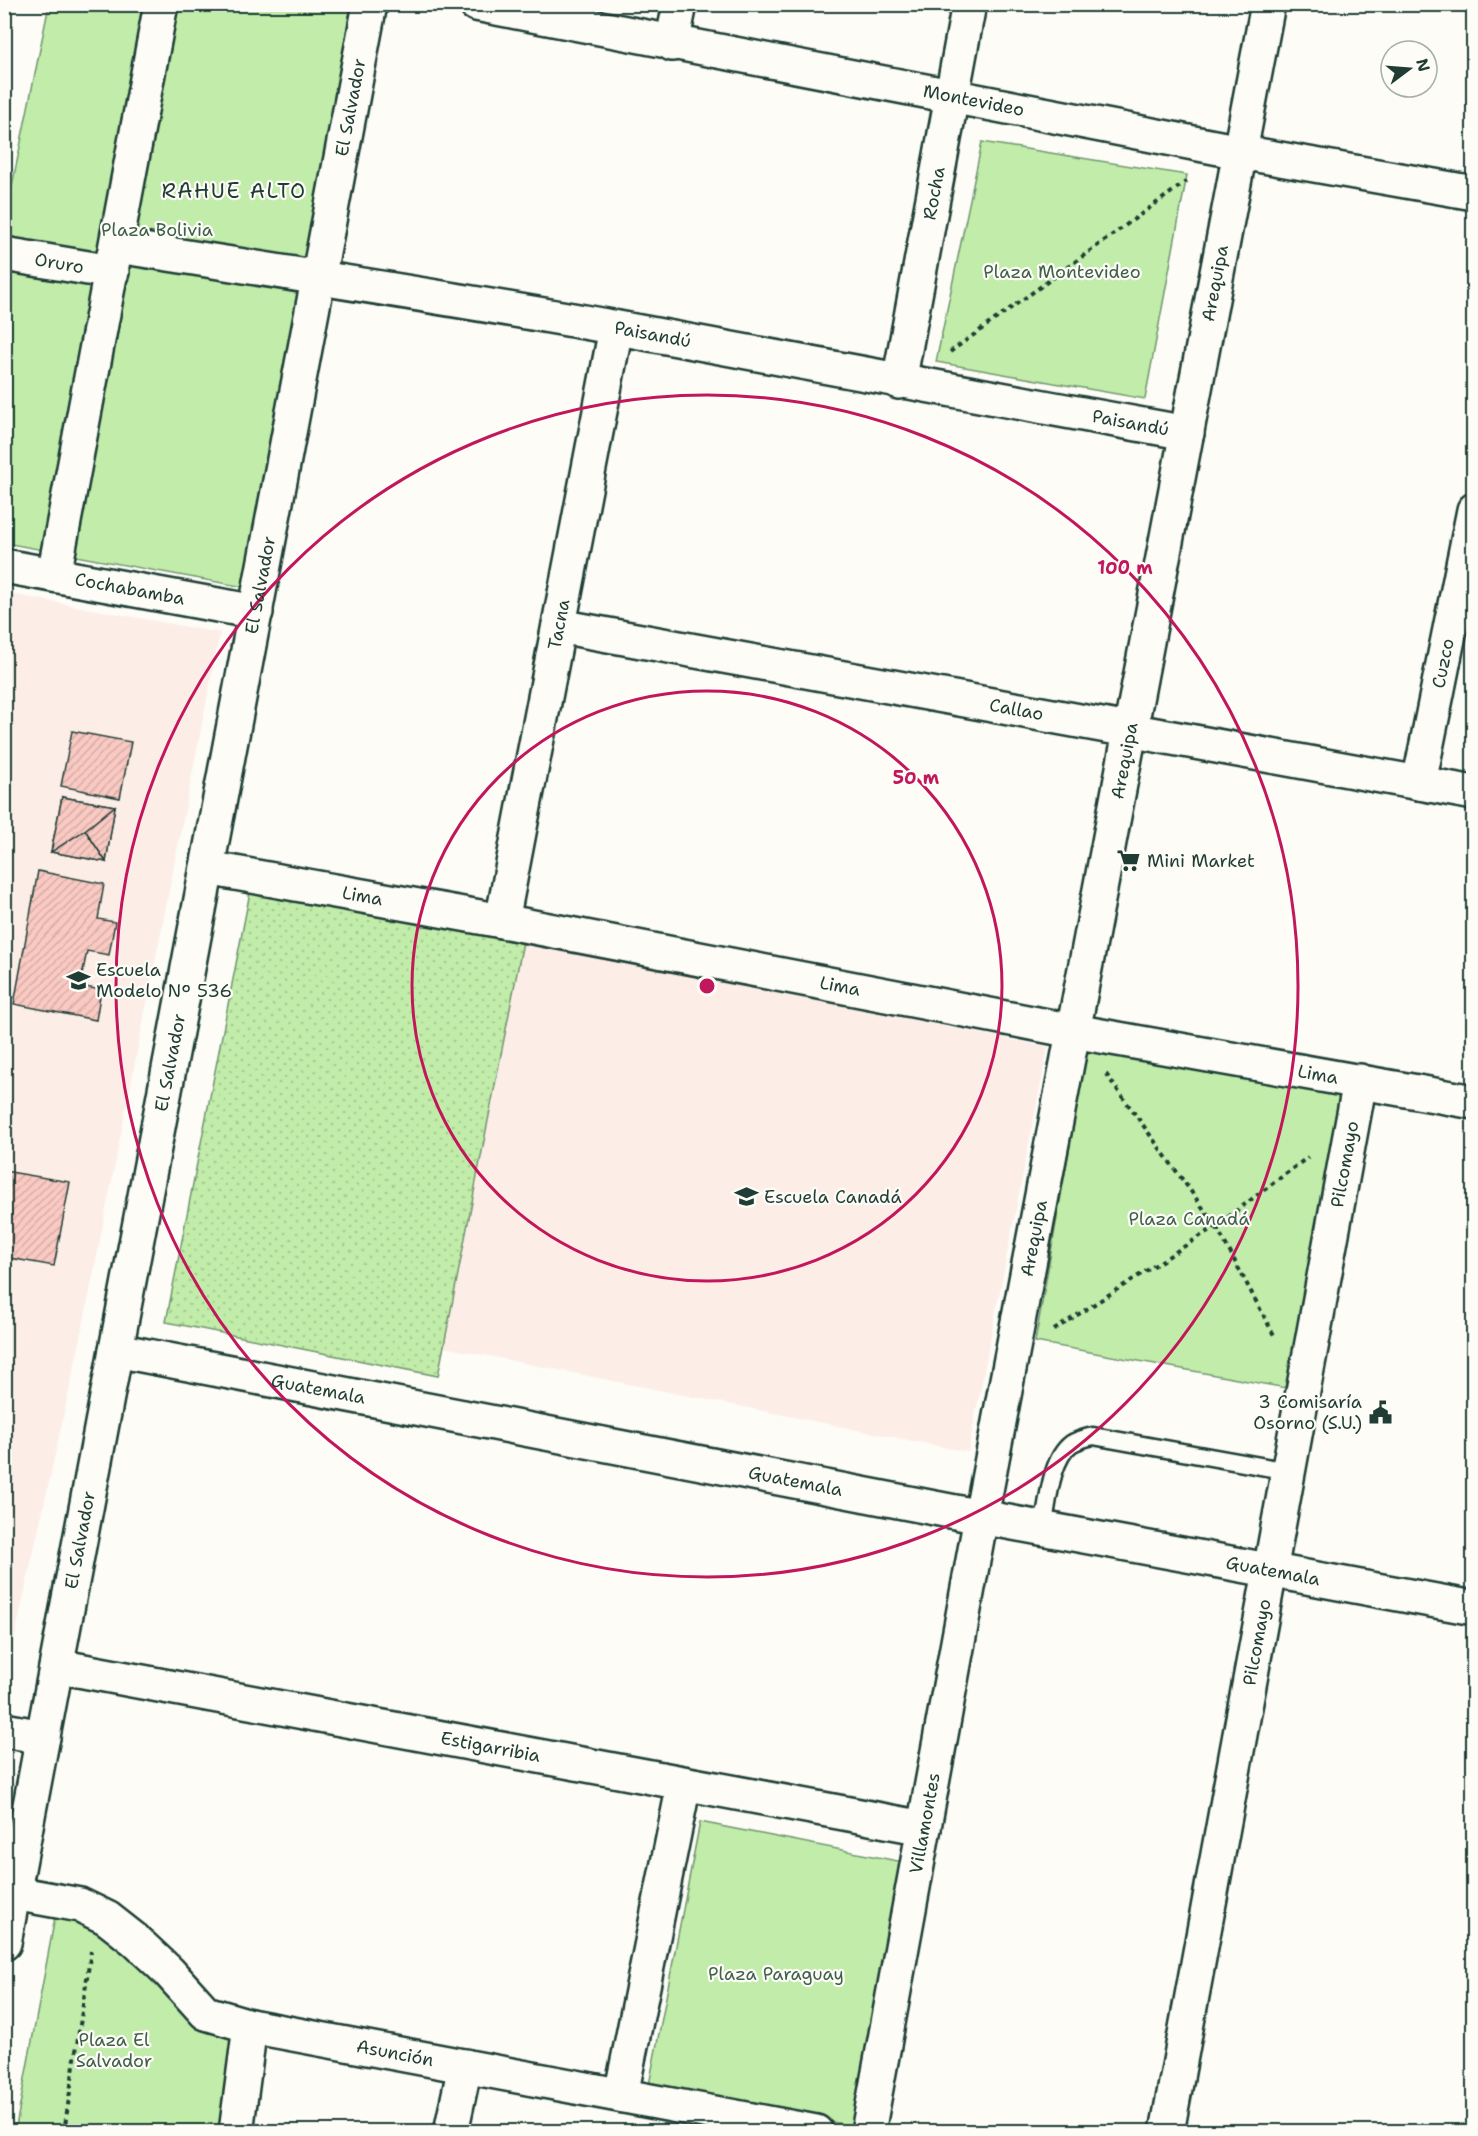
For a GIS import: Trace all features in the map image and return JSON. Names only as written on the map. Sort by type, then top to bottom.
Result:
[{"type":"street","points":[[54,575],[161,4]]},
{"type":"street","name":"El Salvador","points":[[4,1943],[370,4]]},
{"type":"street","name":"Montevideo","points":[[476,4],[672,44],[1240,152],[1473,193]]},
{"type":"street","points":[[672,44],[680,4]]},
{"type":"street","name":"Rocha","points":[[899,382],[969,4]]},
{"type":"street","name":"Arequipa","points":[[981,1517],[1268,4]]},
{"type":"street","name":"Oruro","points":[[4,254],[115,259]]},
{"type":"street","name":"Paisandú","points":[[115,259],[319,277],[616,328],[899,382],[1186,433]]},
{"type":"street","name":"Tacna","points":[[502,921],[616,328]]},
{"type":"street","name":"Cuzco","points":[[1419,783],[1473,510]]},
{"type":"street","name":"Cochabamba","points":[[4,566],[256,612]]},
{"type":"street","name":"Callao","points":[[559,626],[1473,793]]},
{"type":"street","name":"Lima","points":[[207,868],[502,921],[1074,1031],[1473,1102]]},
{"type":"street","name":"Pilcomayo","points":[[1167,2132],[1360,1081]]},
{"type":"street","name":"Guatemala","points":[[117,1350],[981,1517],[1473,1608]]},
{"type":"street","name":"Villamontes","points":[[868,2132],[981,1517]]},
{"type":"street","name":"Estigarribia","points":[[57,1666],[924,1828]]},
{"type":"street","points":[[4,1730],[43,1737]]},
{"type":"street","points":[[621,2095],[684,1784]]},
{"type":"street","name":"Asunción","points":[[14,1893],[80,1905],[106,1918],[135,1940],[169,1972],[206,2013],[250,2026],[621,2095],[717,2122],[816,2132]]},
{"type":"street","points":[[236,2132],[250,2026]]},
{"type":"street","points":[[451,2132],[465,2066]]},
{"type":"lane","points":[[1043,1528],[1055,1465],[1071,1444],[1093,1436],[1288,1471]]},
{"type":"path","points":[[899,382],[936,362],[1186,182],[1240,152]]},
{"type":"path","points":[[1074,1031],[1216,1226],[1276,1339]]},
{"type":"path","points":[[1012,1355],[1216,1226],[1352,1125]]},
{"type":"path","points":[[64,2132],[96,1913]]},
{"type":"shaded area","name":"Escuela Modelo Nº 536","points":[[5,593],[220,633],[80,1341],[5,1681]]},
{"type":"shaded area","name":"Escuela Canadá","points":[[523,942],[1048,1047],[968,1452],[444,1347]]},
{"type":"green space","name":"Plaza Bolivia","points":[[49,5],[351,5],[249,588],[5,543],[5,220]]},
{"type":"green space","name":"Plaza Montevideo","points":[[982,142],[1187,175],[1145,399],[936,362]]},
{"type":"green space","points":[[251,887],[523,942],[438,1376],[166,1322]]},
{"type":"green space","name":"Plaza Canadá","points":[[1087,1049],[1344,1096],[1291,1389],[1035,1342]]},
{"type":"green space","name":"Plaza Paraguay","points":[[700,1822],[903,1862],[852,2126],[649,2085]]},
{"type":"green space","name":"Plaza El Salvador","points":[[56,1912],[115,1934],[235,2028],[221,2131],[15,2132]]},
{"type":"building","points":[[72,731],[131,742],[120,798],[61,786]]},
{"type":"building","points":[[62,797],[115,806],[85,830]]},
{"type":"building","points":[[62,797],[85,830],[51,852]]},
{"type":"building","points":[[62,797],[115,806],[106,862],[51,852]]},
{"type":"building","points":[[115,806],[106,862],[85,830]]},
{"type":"building","points":[[85,830],[106,862],[51,852]]},
{"type":"building","points":[[38,871],[104,884],[98,919],[115,922],[109,955],[87,951],[80,986],[101,990],[96,1020],[14,1004]]},
{"type":"building","points":[[4,1171],[70,1182],[54,1266],[4,1257]]},
{"type":"place","name":"Mini Market","points":[[1129,861]]},
{"type":"place","name":"Escuela Modelo Nº 536","points":[[78,980]]},
{"type":"place","name":"Escuela Canadá","points":[[746,1197]]},
{"type":"place","name":"3 Comisaría Osorno (S.U.)","points":[[1380,1412]]},
{"type":"district","name":"RAHUE ALTO","points":[[234,191]]}]
